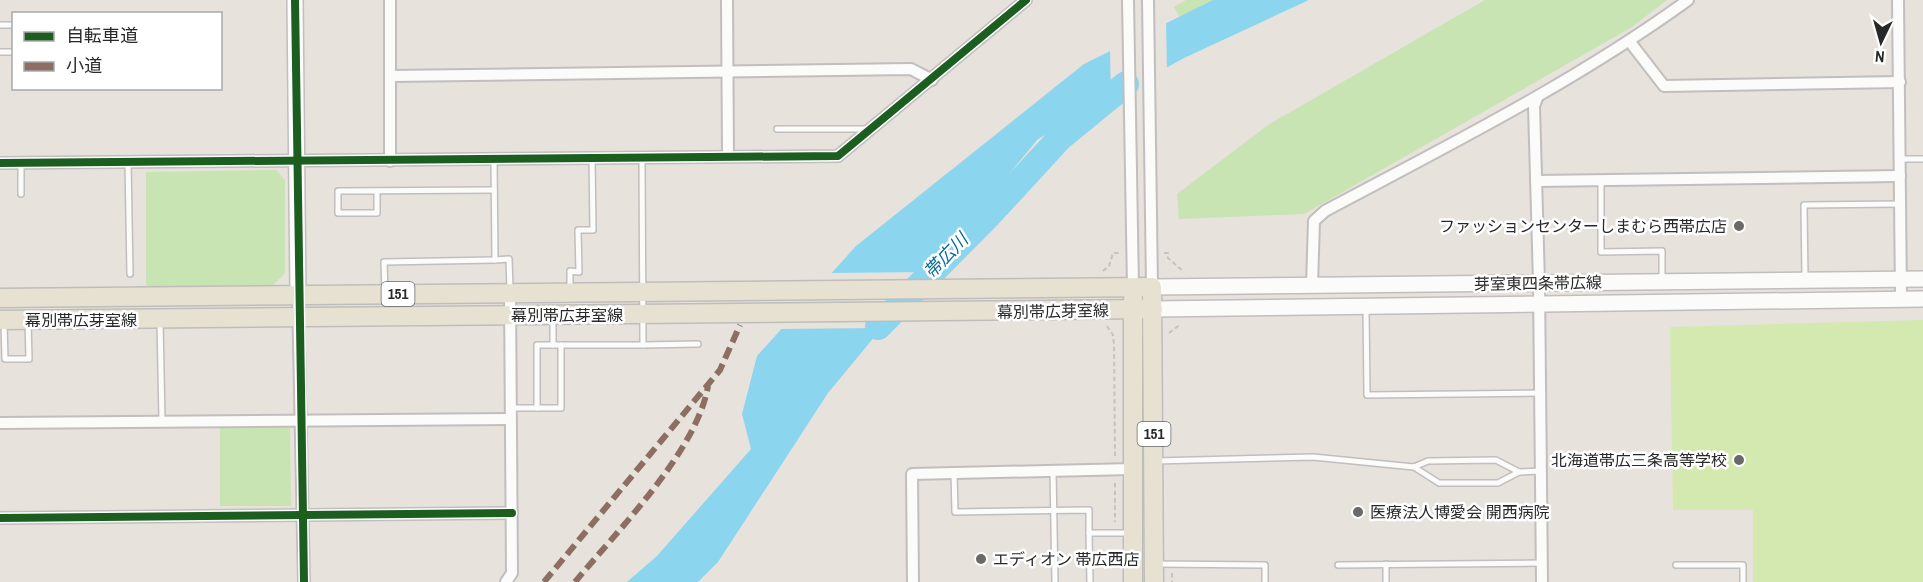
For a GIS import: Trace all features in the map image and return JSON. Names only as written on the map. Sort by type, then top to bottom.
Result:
[{"type":"main road","points":[[295,0],[298,295]]},
{"type":"main road","name":"芽室東四条帯広線","points":[[1152,287],[1923,279]]},
{"type":"main road","name":"幕別帯広芽室線","points":[[1133,287],[1123,469],[1124,533],[1133,582]]},
{"type":"main road","name":"幕別帯広芽室線","points":[[0,298],[1152,287]]},
{"type":"main road","name":"151","points":[[1152,287],[1154,573]]},
{"type":"main road","name":"芽室東四条帯広線","points":[[1152,309],[1923,299]]},
{"type":"main road","name":"幕別帯広芽室線","points":[[2,320],[775,315],[1152,309]]},
{"type":"street","points":[[390,0],[390,161]]},
{"type":"street","points":[[727,0],[728,155]]},
{"type":"street","points":[[0,163],[390,161],[728,155],[838,156],[1026,0]]},
{"type":"street","points":[[1128,0],[1133,287]]},
{"type":"street","points":[[1148,0],[1153,179],[1152,287]]},
{"type":"street","points":[[1312,285],[1314,221],[1320,216],[1538,96],[1630,42],[1688,0]]},
{"type":"street","points":[[1898,0],[1901,299]]},
{"type":"street","points":[[1630,42],[1664,86],[1900,82]]},
{"type":"street","points":[[391,76],[911,69],[932,80]]},
{"type":"street","points":[[1538,96],[1534,106],[1540,305],[1542,582]]},
{"type":"street","points":[[1536,181],[1900,176]]},
{"type":"street","points":[[506,582],[512,573],[510,293]]},
{"type":"street","points":[[298,295],[304,582]]},
{"type":"street","points":[[0,423],[510,414]]},
{"type":"street","points":[[913,582],[912,474],[1123,469]]},
{"type":"street","points":[[0,518],[302,517],[512,513]]},
{"type":"lane","points":[[777,129],[872,129]]},
{"type":"lane","points":[[642,157],[643,345]]},
{"type":"lane","points":[[571,293],[570,271],[579,272],[578,230],[593,230],[592,158]]},
{"type":"lane","points":[[494,159],[495,260]]},
{"type":"lane","points":[[1900,159],[1923,159]]},
{"type":"lane","points":[[128,162],[130,274]]},
{"type":"lane","points":[[21,163],[21,194]]},
{"type":"lane","points":[[1601,180],[1601,252],[1662,251],[1662,281]]},
{"type":"lane","points":[[377,191],[377,213],[338,213],[338,191],[494,190]]},
{"type":"lane","points":[[1805,280],[1804,205],[1900,204]]},
{"type":"lane","points":[[385,294],[384,262],[495,260],[509,260],[510,293]]},
{"type":"lane","points":[[1366,307],[1367,395],[1540,393]]},
{"type":"lane","points":[[553,315],[553,345]]},
{"type":"lane","points":[[2,320],[5,359],[29,358],[28,320]]},
{"type":"lane","points":[[160,320],[162,421]]},
{"type":"lane","points":[[537,408],[537,345],[698,344]]},
{"type":"lane","points":[[510,414],[537,408],[561,408],[561,345]]},
{"type":"lane","points":[[1154,461],[1313,457],[1414,467],[1439,483],[1498,483],[1519,471]]},
{"type":"lane","points":[[1414,467],[1428,461],[1496,460],[1519,471],[1541,471]]},
{"type":"lane","points":[[1053,471],[1055,582]]},
{"type":"lane","points":[[954,473],[955,512],[1089,510],[1090,582]]},
{"type":"lane","points":[[1089,533],[1124,533]]},
{"type":"lane","points":[[1338,565],[1542,563]]},
{"type":"lane","points":[[1386,564],[1386,582]]},
{"type":"lane","points":[[1154,573],[1265,565],[1265,582]]},
{"type":"lane","points":[[1676,565],[1743,566],[1743,582]]},
{"type":"path","points":[[1107,326],[1113,335],[1114,345],[1123,469],[1124,533]]},
{"type":"green space","points":[[1186,0],[1239,0],[1186,29],[1174,7]]},
{"type":"green space","points":[[1485,0],[1667,0],[1632,27],[1304,214],[1179,219],[1177,194],[1268,125]]},
{"type":"green space","points":[[276,170],[285,180],[285,273],[273,285],[146,287],[146,172]]},
{"type":"green space","name":"北海道帯広三条高等学校","points":[[1923,320],[1923,582],[1753,582],[1753,510],[1673,510],[1670,327]]},
{"type":"green space","points":[[220,426],[290,426],[291,506],[220,506]]},
{"type":"water","points":[[1213,0],[1309,0],[1184,58],[1038,139],[828,393],[718,562],[698,582],[627,582],[657,556],[751,449],[742,414],[757,356],[856,246],[1084,64]]},
{"type":"pier","points":[[1166,20],[1167,71],[1111,102],[1110,48]]},
{"type":"pier","points":[[930,272],[884,328],[777,329],[827,273]]},
{"type":"waterway","name":"帯広川","points":[[878,327],[989,215],[1060,138],[1126,84]]},
{"type":"marked path","points":[[544,582],[720,370],[740,325]]},
{"type":"marked path","points":[[575,582],[654,489],[672,463],[689,437],[701,411],[708,386]]},
{"type":"cycle path","points":[[295,0],[304,582]]},
{"type":"cycle path","points":[[0,163],[838,156],[1026,0]]},
{"type":"cycle path","points":[[0,518],[512,513]]},
{"type":"place","name":"ファッションセンターしまむら西帯広店","points":[[1739,226]]},
{"type":"place","name":"北海道帯広三条高等学校","points":[[1739,460]]},
{"type":"place","name":"医療法人博愛会 開西病院","points":[[1358,512]]},
{"type":"place","name":"エディオン 帯広西店","points":[[981,559]]}]
